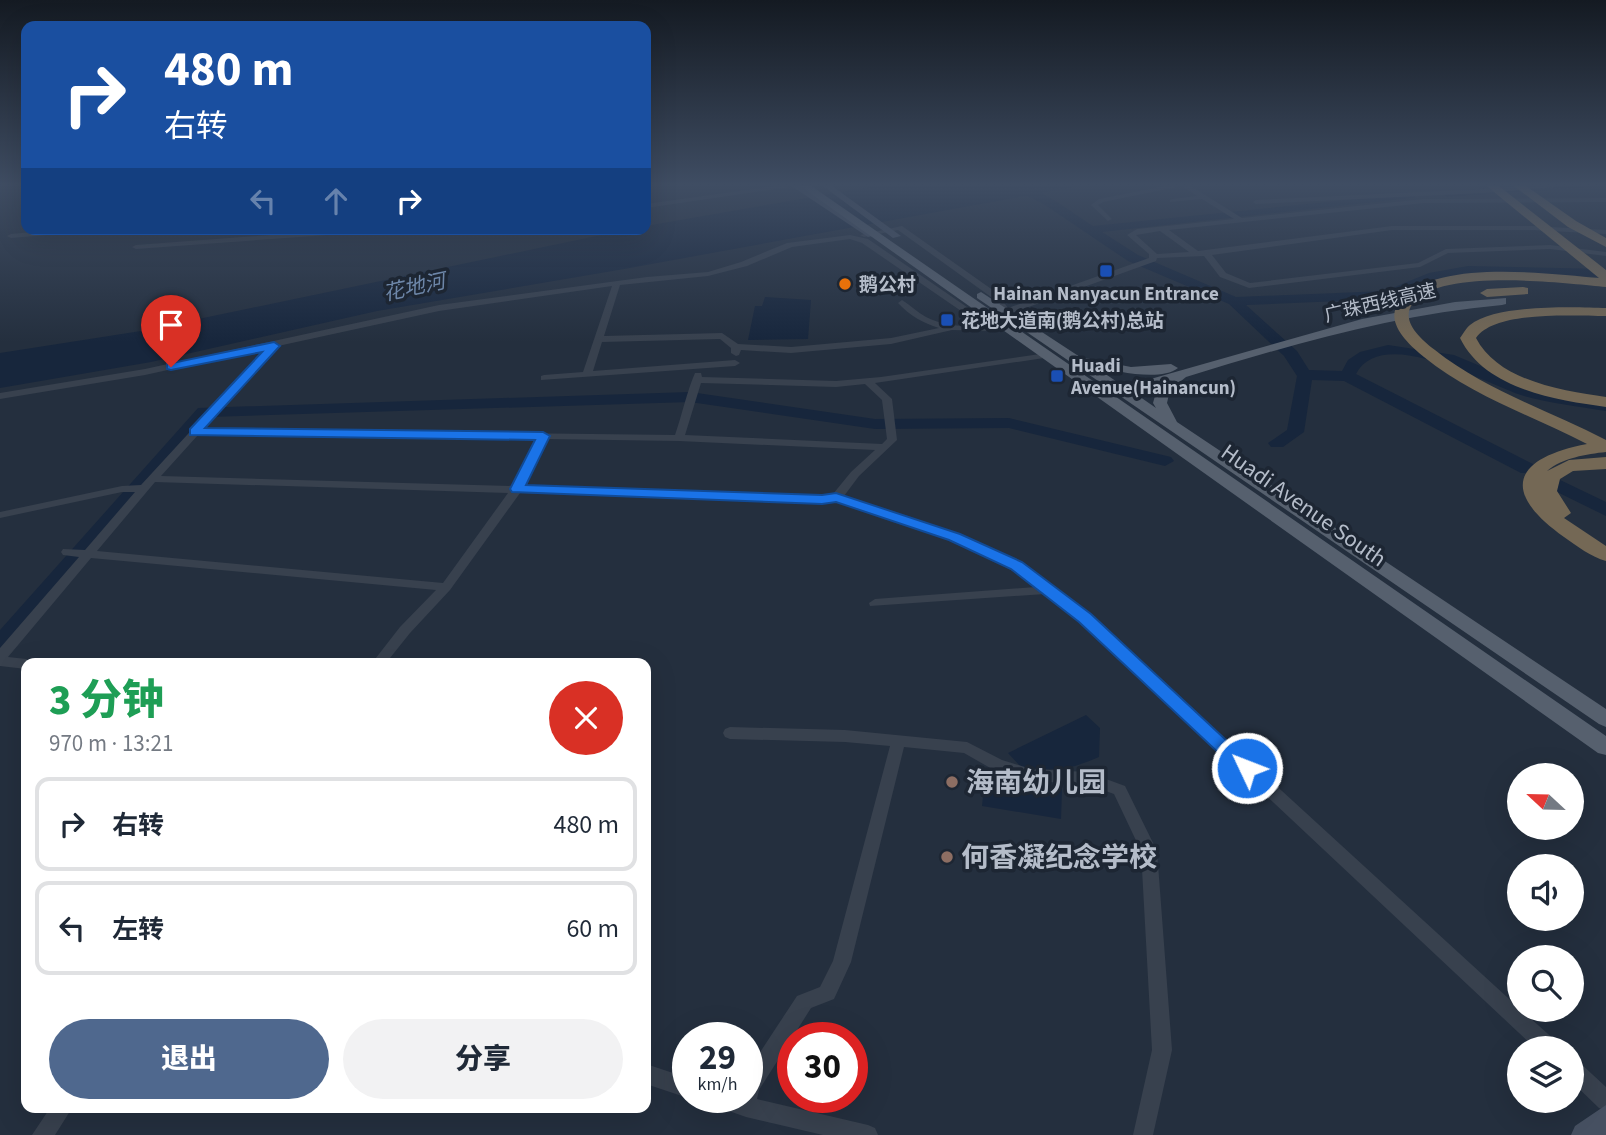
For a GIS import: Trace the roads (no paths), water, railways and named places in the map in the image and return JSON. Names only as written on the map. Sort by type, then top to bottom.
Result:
[{"type":"highway","points":[[1556,236],[1606,281]]},
{"type":"highway","points":[[1573,236],[1606,259]]},
{"type":"highway","points":[[1606,281],[1490,277],[1446,281],[1425,287],[1411,295],[1403,305],[1401,318],[1415,341],[1443,363],[1606,446]]},
{"type":"highway","points":[[1487,293],[1606,294]]},
{"type":"highway","points":[[1502,301],[1606,301]]},
{"type":"highway","points":[[1606,312],[1502,317],[1476,325],[1468,335],[1471,348],[1485,361],[1507,374],[1555,392],[1606,402]]},
{"type":"highway","points":[[1606,446],[1549,461],[1536,471],[1531,484],[1535,499],[1551,517],[1606,555]]},
{"type":"highway","points":[[1606,463],[1561,469],[1549,479],[1547,488],[1551,501],[1560,512],[1606,545]]},
{"type":"main road","points":[[873,236],[980,301]]},
{"type":"main road","points":[[874,236],[878,239]]},
{"type":"main road","points":[[896,236],[980,301]]},
{"type":"main road","name":"广珠西线高速","points":[[1264,346],[1419,303],[1487,293]]},
{"type":"main road","name":"Huadi Avenue South","points":[[980,301],[1006,312],[1606,719]]},
{"type":"main road","name":"Huadi Avenue South","points":[[980,301],[997,327],[1047,357],[1606,747]]},
{"type":"main road","name":"广珠西线高速","points":[[1295,338],[1417,312],[1502,301]]},
{"type":"main road","points":[[1047,357],[1062,361],[1068,354],[1104,366],[1148,372],[1264,346]]},
{"type":"main road","points":[[1047,357],[1080,371],[1098,383],[1134,388],[1186,374],[1264,346]]},
{"type":"main road","points":[[1181,431],[1168,418],[1160,403],[1167,383],[1186,374]]},
{"type":"main road","points":[[1584,1135],[1606,1118]]},
{"type":"street","points":[[136,247],[287,236]]},
{"type":"street","points":[[0,396],[145,372],[439,308],[617,283],[708,274],[744,264],[790,246],[856,236]]},
{"type":"street","points":[[909,236],[994,295],[1006,312],[1154,257],[1331,236]]},
{"type":"street","points":[[1132,236],[1154,257]]},
{"type":"street","points":[[1174,236],[1201,253],[1223,275],[1249,286],[1420,265],[1446,251],[1550,247],[1606,259]]},
{"type":"street","points":[[850,237],[865,241],[957,306],[997,327]]},
{"type":"street","points":[[587,374],[617,283]]},
{"type":"street","points":[[902,303],[922,318],[950,328],[968,331],[997,327]]},
{"type":"street","points":[[599,339],[723,336],[736,347],[791,351],[891,341],[950,328]]},
{"type":"street","points":[[21,663],[0,659],[148,484],[274,346]]},
{"type":"street","points":[[735,381],[736,347]]},
{"type":"street","points":[[696,380],[836,384],[1047,357]]},
{"type":"street","points":[[544,377],[735,363]]},
{"type":"street","points":[[679,438],[700,366]]},
{"type":"street","points":[[836,497],[855,474],[892,440],[887,399],[867,381]]},
{"type":"street","points":[[194,432],[679,438],[885,447]]},
{"type":"street","points":[[383,658],[446,587],[517,489],[543,436]]},
{"type":"street","points":[[0,515],[148,484],[508,492],[517,489],[822,499],[836,497],[954,537],[1016,566],[1085,618],[1536,1036]]},
{"type":"street","points":[[67,552],[446,587]]},
{"type":"street","points":[[875,603],[1049,590]]},
{"type":"street","points":[[730,733],[845,736],[967,748],[997,765],[1031,775],[1087,778],[1120,790],[1149,851],[1162,1050],[1143,1135]]},
{"type":"street","points":[[763,1065],[804,1002],[827,993],[842,962],[898,742]]},
{"type":"street","points":[[651,1076],[672,1083]]},
{"type":"street","points":[[1584,1080],[1606,1101]]},
{"type":"street","points":[[763,1111],[868,1135]]},
{"type":"street","points":[[42,1135],[58,1113]]},
{"type":"water","name":"花地河","points":[[597,236],[805,236],[377,311],[151,362],[0,388],[0,353],[141,331]]},
{"type":"water","points":[[765,297],[811,300],[808,339],[748,340],[755,306],[762,306]]},
{"type":"water","points":[[1086,715],[1100,728],[1099,757],[1061,769],[1043,769],[1021,767],[1008,753]]},
{"type":"water","points":[[985,777],[1062,789],[1061,819],[982,806]]},
{"type":"waterway","points":[[1099,236],[1133,258],[1234,301]]},
{"type":"waterway","points":[[1234,301],[1387,295],[1434,276],[1468,270],[1606,273]]},
{"type":"waterway","points":[[1234,301],[1291,354],[1298,369],[1305,375]]},
{"type":"waterway","points":[[1347,376],[1354,363],[1366,355],[1388,350],[1448,358],[1526,391],[1606,406]]},
{"type":"waterway","points":[[1277,443],[1295,432],[1305,375]]},
{"type":"waterway","points":[[1305,375],[1347,376]]},
{"type":"waterway","points":[[1347,376],[1528,469]]},
{"type":"waterway","points":[[0,645],[204,412],[690,397],[875,424],[1009,423],[1165,461]]},
{"type":"waterway","points":[[1556,484],[1606,510]]},
{"type":"place","name":"Hainan Nanyacun Entrance","points":[[1106,271]]},
{"type":"place","name":"鹅公村","points":[[845,284]]},
{"type":"place","name":"花地大道南(鹅公村)总站","points":[[947,320]]},
{"type":"place","name":"Huadi Avenue(Hainancun)","points":[[1057,376]]},
{"type":"place","name":"海南幼儿园","points":[[952,782]]},
{"type":"place","name":"何香凝纪念学校","points":[[947,857]]}]
